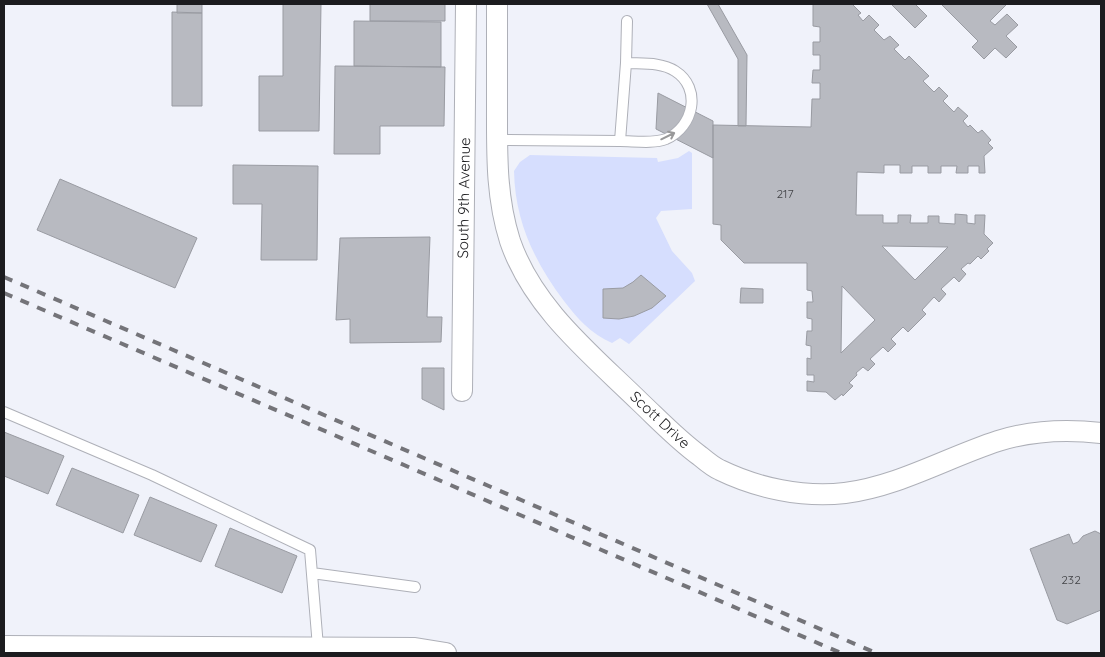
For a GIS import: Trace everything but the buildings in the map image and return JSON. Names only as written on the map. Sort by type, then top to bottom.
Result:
[{"type":"street","name":"South 9th Avenue","points":[[462,391],[466,4]]},
{"type":"street","name":"Scott Drive","points":[[497,4],[496,166],[500,201],[510,239],[527,279],[566,330],[680,441],[717,469],[745,481],[783,490],[812,494],[842,493],[871,489],[892,483],[997,441],[1023,435],[1076,431],[1101,433]]},
{"type":"street","points":[[4,646],[168,650],[415,648],[446,653]]},
{"type":"lane","points":[[620,141],[627,21]]},
{"type":"lane","points":[[497,140],[653,141],[666,139],[687,122],[693,100],[690,87],[684,77],[674,70],[656,64],[626,63]]},
{"type":"lane","points":[[4,412],[152,475],[310,550],[318,648]]},
{"type":"lane","points":[[312,573],[414,587]]},
{"type":"shaded area","points":[[689,151],[692,153],[692,209],[661,211],[656,218],[672,251],[692,273],[695,281],[629,344],[620,338],[612,343],[597,335],[579,319],[553,286],[544,271],[522,224],[515,189],[514,171],[520,162],[530,155],[657,158],[658,162],[678,158]]},
{"type":"railway","points":[[4,277],[876,653]]},
{"type":"railway","points":[[4,293],[841,653]]}]
